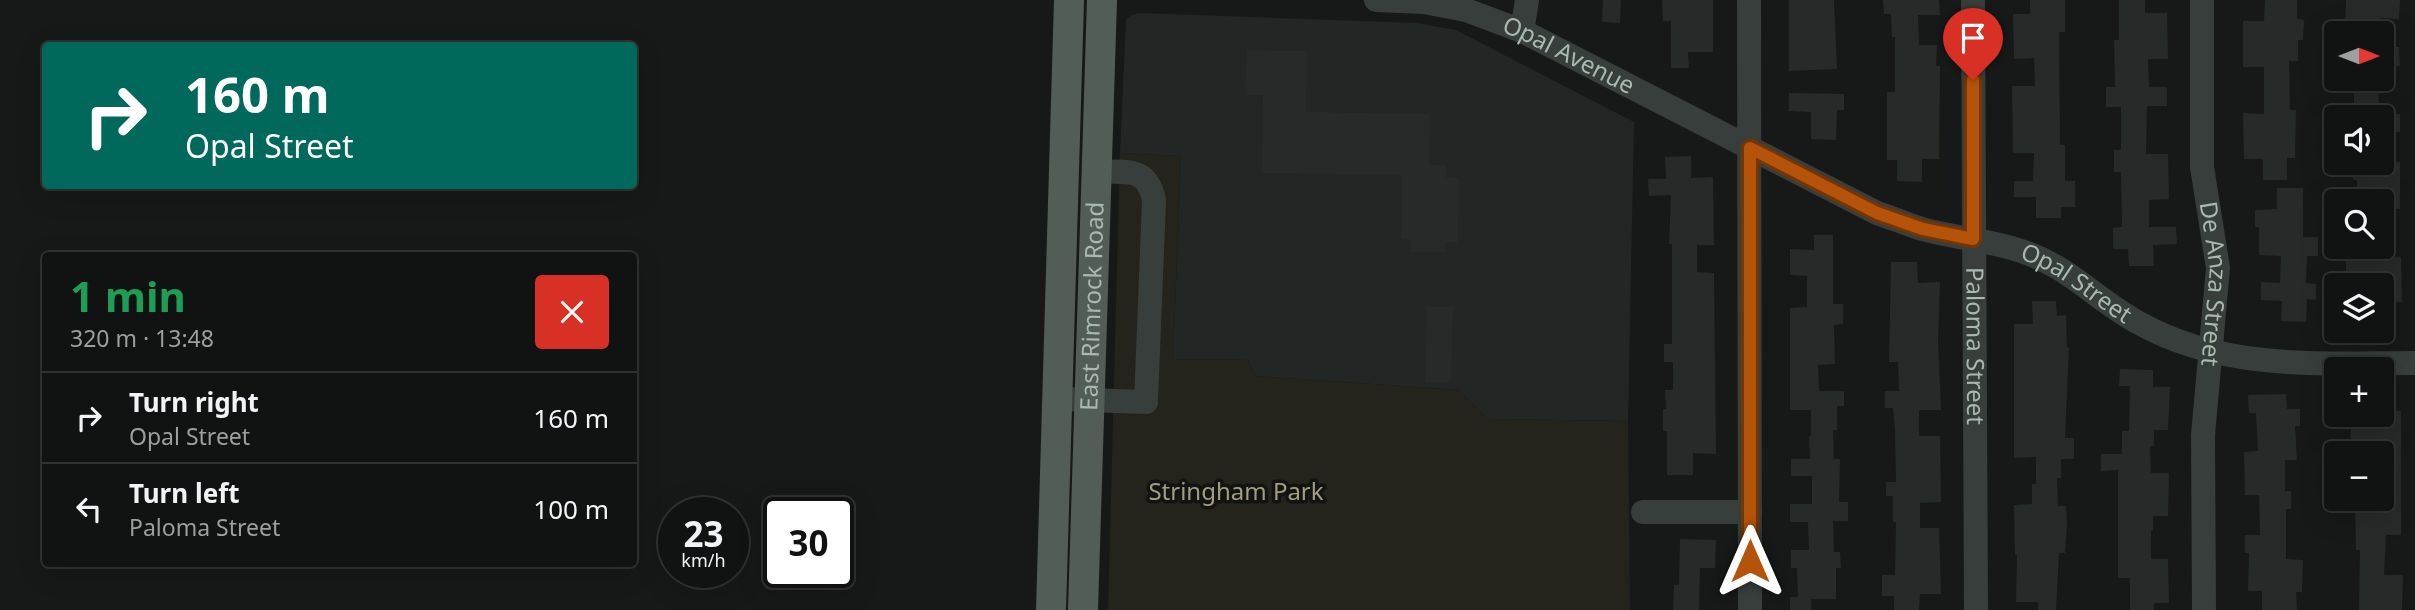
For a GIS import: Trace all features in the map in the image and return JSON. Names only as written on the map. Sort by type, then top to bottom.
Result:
[{"type":"main road","name":"East Rimrock Road","points":[[1051,610],[1069,0]]},
{"type":"main road","name":"East Rimrock Road","points":[[1083,610],[1102,0]]},
{"type":"street","name":"Opal Avenue","points":[[1376,0],[1424,2],[1466,10],[1521,31],[1750,148]]},
{"type":"street","points":[[1521,31],[1527,0]]},
{"type":"street","points":[[1749,0],[1750,610]]},
{"type":"street","name":"Paloma Street","points":[[1973,0],[1976,610]]},
{"type":"street","name":"De Anza Street","points":[[2202,0],[2202,167],[2218,268],[2203,435],[2204,610]]},
{"type":"street","name":"Opal Street","points":[[1750,148],[1877,213],[1923,229],[2022,251],[2058,266],[2138,323],[2171,338],[2242,359],[2278,362],[2415,363]]},
{"type":"street","points":[[1057,399],[1146,402],[1154,200],[1152,189],[1145,178],[1136,173],[1097,172]]},
{"type":"street","points":[[1643,512],[1750,512]]},
{"type":"shaded area","points":[[1139,13],[1416,23],[1456,30],[1634,122],[1628,421],[1488,419],[1459,390],[1256,376],[1248,360],[1173,359],[1181,156],[1120,153],[1126,20]]},
{"type":"green space","name":"Stringham Park","points":[[1120,153],[1181,156],[1173,359],[1248,360],[1256,376],[1459,390],[1488,419],[1628,421],[1630,610],[1108,610]]},
{"type":"building","points":[[1603,0],[1621,0],[1620,23],[1602,22]]},
{"type":"building","points":[[1662,0],[1713,0],[1713,52],[1688,52],[1689,68],[1671,68],[1671,21],[1663,21]]},
{"type":"building","points":[[1789,0],[1834,0],[1837,69],[1789,71]]},
{"type":"building","points":[[1883,0],[1939,0],[1940,15],[1918,15],[1919,45],[1937,45],[1936,66],[1940,66],[1939,159],[1922,159],[1922,182],[1897,181],[1897,160],[1887,160],[1887,92],[1895,92],[1895,37],[1892,37],[1891,14],[1884,14]]},
{"type":"building","points":[[2030,0],[2065,0],[2065,32],[2059,32],[2060,145],[2065,145],[2065,181],[2075,181],[2075,207],[2061,207],[2061,218],[2036,218],[2036,197],[2014,197],[2014,181],[2033,181],[2034,153],[2013,153],[2012,86],[2035,86],[2034,58],[2014,59],[2013,14],[2030,14]]},
{"type":"building","points":[[2119,0],[2145,0],[2145,13],[2167,13],[2168,59],[2148,59],[2149,87],[2167,87],[2167,106],[2147,106],[2146,154],[2168,154],[2169,199],[2149,200],[2149,227],[2176,227],[2177,244],[2153,245],[2154,266],[2129,266],[2128,249],[2113,249],[2113,228],[2122,227],[2121,172],[2114,172],[2114,150],[2121,150],[2121,107],[2106,107],[2106,87],[2115,87],[2114,40],[2119,40]]},
{"type":"building","points":[[2265,0],[2297,0],[2297,19],[2304,20],[2303,40],[2298,40],[2298,61],[2289,61],[2290,110],[2296,110],[2295,158],[2287,158],[2287,180],[2263,180],[2263,159],[2244,159],[2243,113],[2264,114],[2264,67],[2243,67],[2243,21],[2264,21]]},
{"type":"building","points":[[2346,0],[2400,0],[2399,19],[2345,21]]},
{"type":"building","points":[[2394,47],[2399,47],[2400,66],[2394,66]]},
{"type":"building","points":[[1247,50],[1307,51],[1306,112],[1430,114],[1429,165],[1446,165],[1446,178],[1459,178],[1458,242],[1445,242],[1445,252],[1410,252],[1411,240],[1401,239],[1402,175],[1262,173],[1263,95],[1245,95]]},
{"type":"building","points":[[2354,91],[2378,91],[2379,105],[2354,105]]},
{"type":"building","points":[[1789,93],[1844,94],[1844,110],[1837,110],[1836,140],[1811,139],[1811,112],[1789,111]]},
{"type":"building","points":[[2394,114],[2400,114],[2400,132],[2394,132]]},
{"type":"building","points":[[1691,156],[1691,178],[1713,177],[1714,245],[1697,245],[1697,272],[1714,273],[1716,454],[1693,453],[1693,475],[1667,475],[1667,431],[1663,431],[1663,409],[1666,409],[1665,390],[1673,390],[1673,362],[1664,362],[1664,344],[1672,344],[1672,244],[1669,244],[1671,195],[1649,196],[1648,179],[1666,179],[1665,157]]},
{"type":"building","points":[[2394,162],[2400,162],[2400,209],[2394,209],[2394,189],[2357,189],[2357,180],[2353,180],[2353,175],[2394,175]]},
{"type":"building","points":[[2277,188],[2303,188],[2303,237],[2318,237],[2318,256],[2307,256],[2306,283],[2316,284],[2316,300],[2307,299],[2306,322],[2281,321],[2282,301],[2261,300],[2261,282],[2280,283],[2281,256],[2259,255],[2259,227],[2255,227],[2255,210],[2277,209]]},
{"type":"building","points":[[1814,235],[1833,235],[1833,304],[1843,304],[1843,324],[1834,325],[1835,364],[1818,365],[1819,391],[1844,391],[1844,406],[1837,406],[1837,430],[1833,430],[1834,459],[1840,459],[1839,502],[1848,502],[1848,521],[1833,521],[1834,552],[1840,552],[1841,568],[1836,568],[1836,599],[1811,599],[1811,610],[1790,610],[1790,597],[1798,597],[1797,568],[1791,568],[1791,550],[1809,550],[1808,522],[1790,522],[1790,504],[1812,504],[1812,476],[1791,476],[1791,459],[1810,459],[1811,410],[1790,410],[1790,308],[1807,307],[1807,276],[1790,275],[1790,249],[1814,250]]},
{"type":"building","points":[[2401,257],[2402,302],[2394,302],[2394,273],[2346,273],[2346,259]]},
{"type":"building","points":[[1891,262],[1917,262],[1918,283],[1940,282],[1938,342],[1941,410],[1919,410],[1919,436],[1940,436],[1941,502],[1920,503],[1920,528],[1939,528],[1941,594],[1920,594],[1919,610],[1894,610],[1894,596],[1882,596],[1882,575],[1895,575],[1896,522],[1893,522],[1893,496],[1886,496],[1886,482],[1896,482],[1893,408],[1885,408],[1885,391],[1899,391],[1898,362],[1889,362]]},
{"type":"building","points":[[2032,301],[2056,301],[2057,316],[2066,315],[2067,348],[2069,347],[2065,438],[2074,438],[2074,459],[2061,459],[2061,478],[2057,478],[2058,506],[2066,506],[2067,523],[2065,553],[2059,553],[2056,610],[2038,610],[2038,602],[2016,602],[2014,505],[2032,504],[2032,484],[2036,484],[2036,457],[2014,458],[2014,324],[2033,324]]},
{"type":"building","points":[[1427,307],[1453,307],[1451,383],[1425,382]]},
{"type":"building","points":[[2120,369],[2153,370],[2153,387],[2170,387],[2168,430],[2154,430],[2154,446],[2150,446],[2151,473],[2169,473],[2168,516],[2153,516],[2151,559],[2168,559],[2169,603],[2154,603],[2154,610],[2130,610],[2130,578],[2118,578],[2118,470],[2101,471],[2101,454],[2122,454],[2122,431],[2129,431],[2130,386],[2119,386]]},
{"type":"building","points":[[2286,394],[2287,409],[2300,409],[2300,426],[2295,426],[2297,460],[2285,460],[2285,491],[2291,491],[2291,509],[2286,509],[2286,559],[2303,560],[2302,592],[2296,592],[2297,610],[2262,610],[2262,591],[2248,591],[2249,553],[2245,553],[2245,535],[2260,535],[2259,495],[2245,495],[2244,452],[2258,451],[2256,413],[2249,413],[2248,395]]},
{"type":"building","points":[[2394,411],[2401,411],[2401,535],[2386,535],[2384,575],[2403,575],[2402,610],[2359,610],[2360,550],[2356,550],[2355,511],[2394,511],[2394,441],[2350,441],[2351,429],[2348,429],[2394,427]]},
{"type":"building","points":[[1680,539],[1716,540],[1715,568],[1700,568],[1699,610],[1673,610],[1674,585],[1679,585]]},
{"type":"route","points":[[1750,561],[1750,148],[1877,213],[1923,229],[1973,239],[1973,80]]}]
